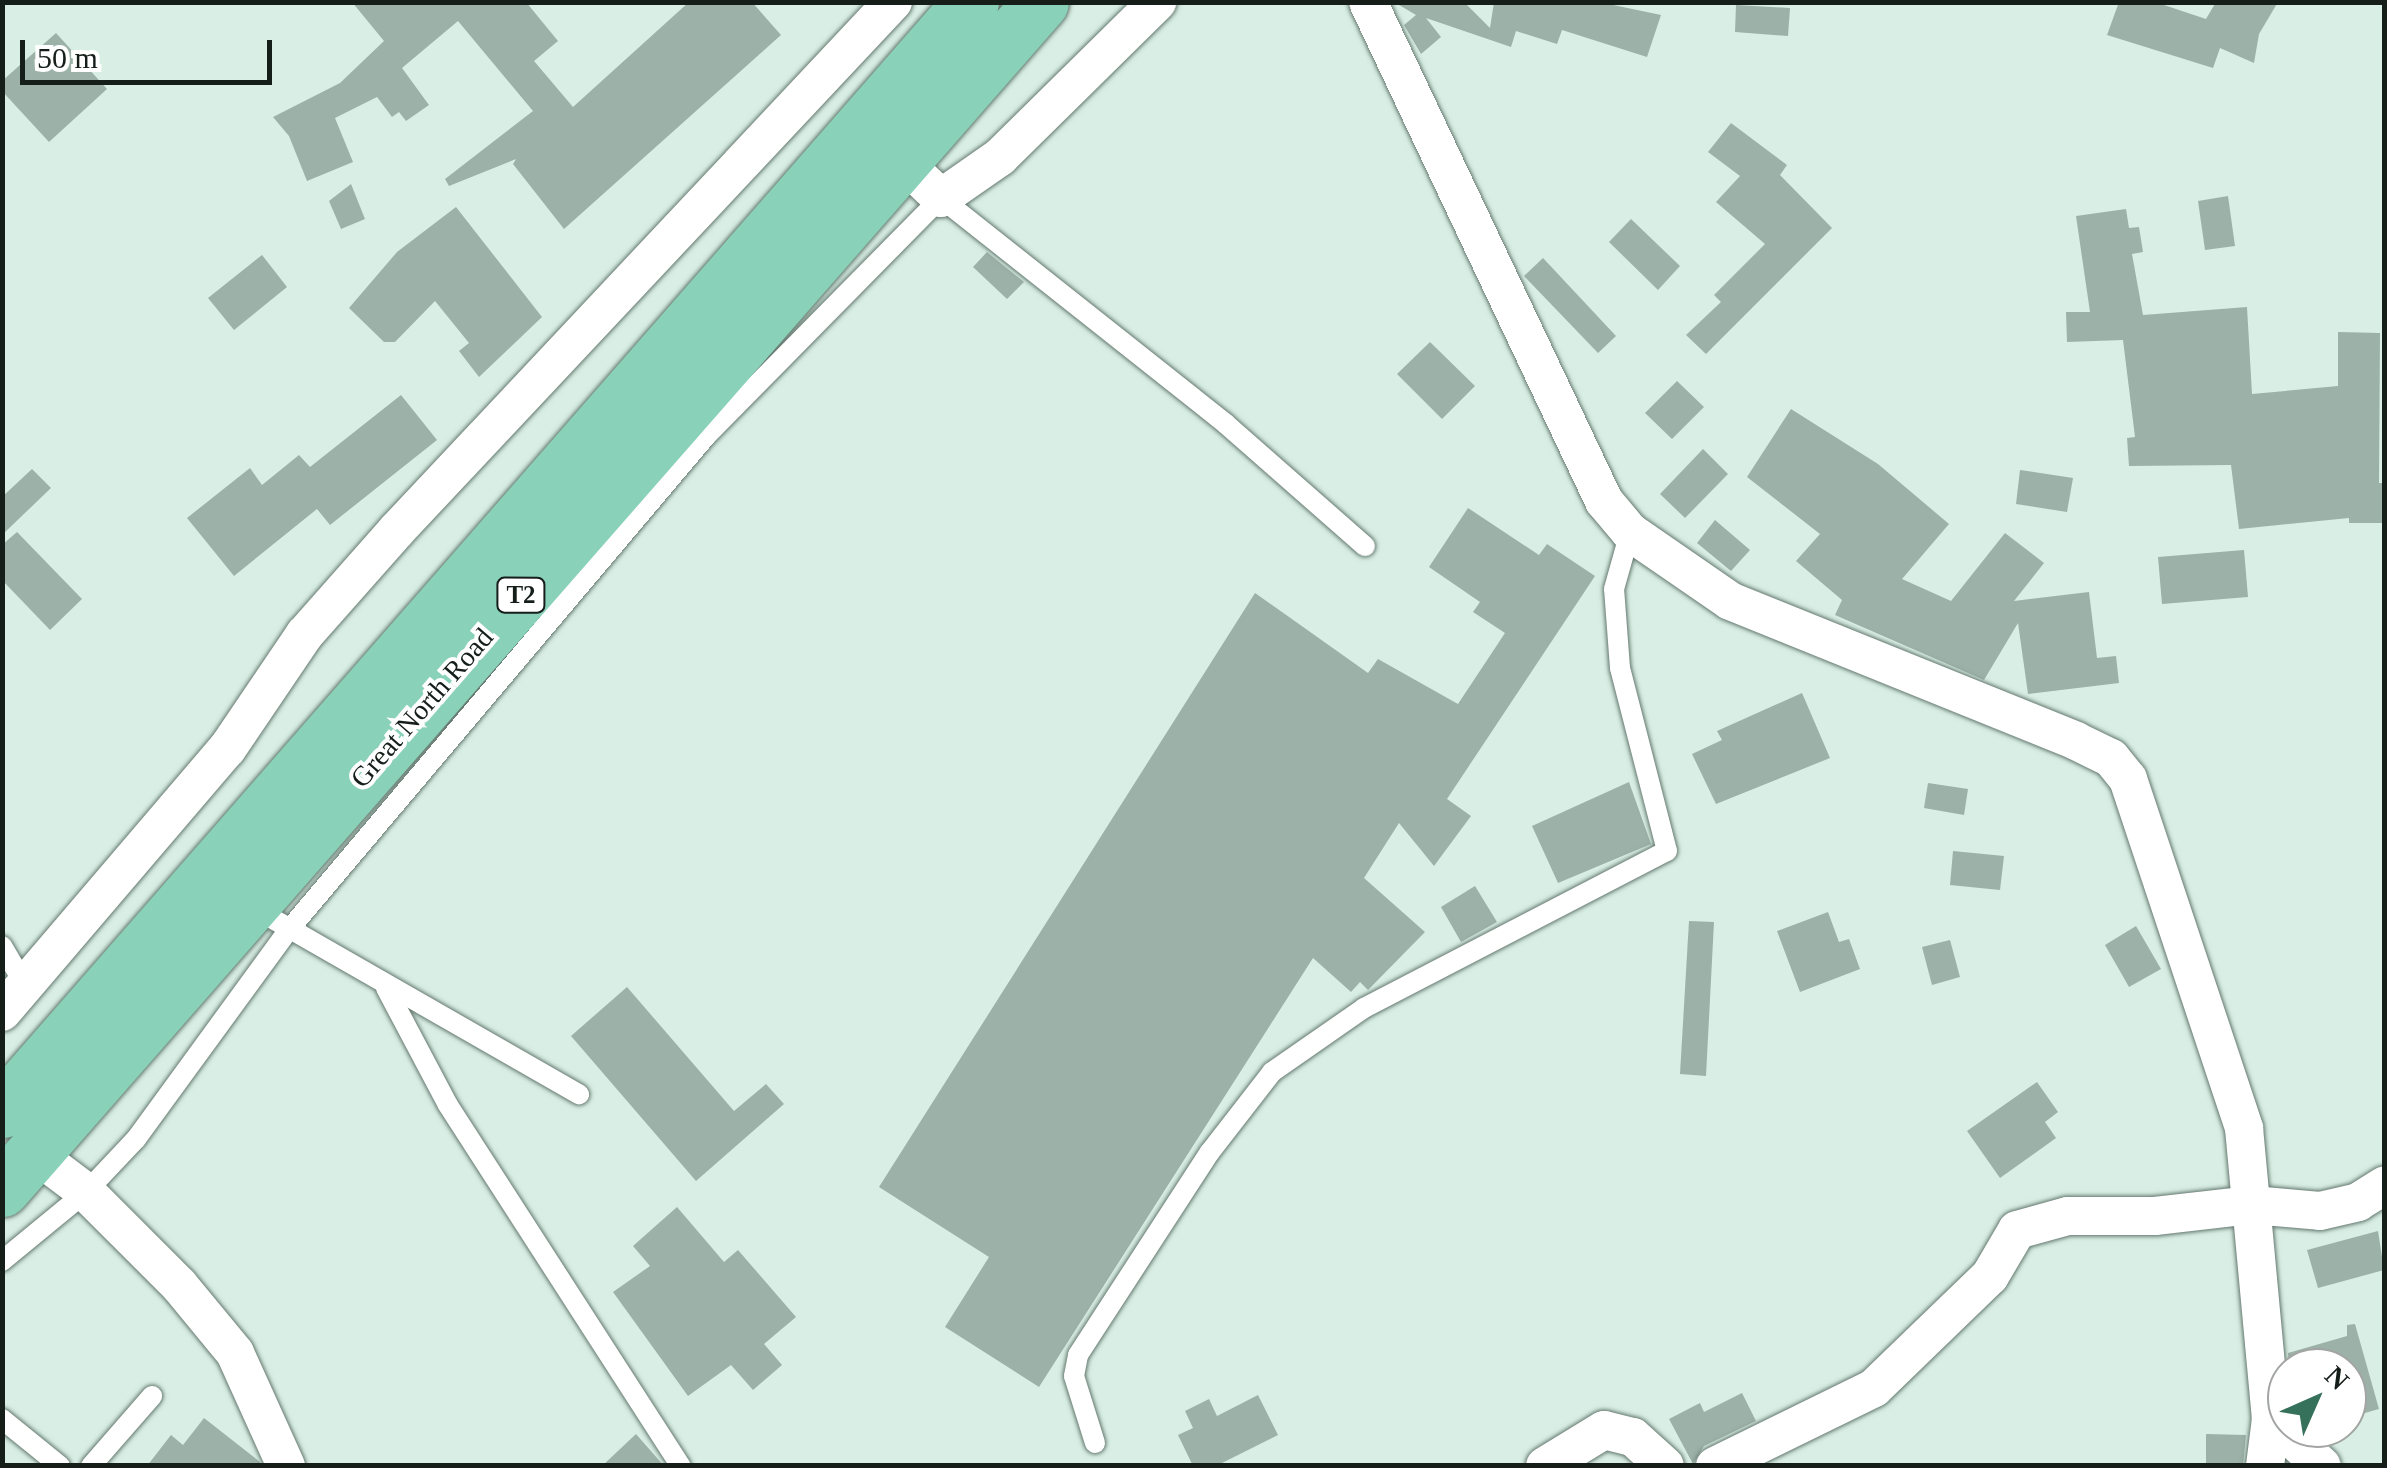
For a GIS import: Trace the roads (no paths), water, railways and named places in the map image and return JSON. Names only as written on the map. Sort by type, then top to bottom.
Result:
[{"type":"main road","name":"Great North Road","points":[[2,1110],[971,2]]},
{"type":"main road","name":"Great North Road","points":[[18,1171],[268,919],[901,160],[1041,2]]},
{"type":"street","points":[[14,998],[227,749],[305,634],[396,531],[892,2]]},
{"type":"street","points":[[901,160],[941,198],[1000,156],[1157,2]]},
{"type":"street","points":[[1368,2],[1604,501],[1630,532],[1730,600],[2111,758],[2128,779],[2244,1128],[2267,1382]]},
{"type":"street","points":[[18,1171],[86,1192],[179,1285],[235,1353],[276,1459]]},
{"type":"street","points":[[1714,1466],[1874,1388],[1990,1276],[2017,1230],[2068,1216],[2155,1216],[2252,1205],[2320,1212],[2358,1202],[2384,1186]]},
{"type":"street","points":[[1545,1466],[1604,1430],[1633,1437],[1665,1466]]},
{"type":"street","points":[[2302,1448],[2322,1466]]},
{"type":"lane","points":[[2,1261],[86,1192],[136,1139],[268,919],[706,436],[941,198],[1226,424],[1364,546]]},
{"type":"lane","points":[[1095,1443],[1074,1376],[1078,1355],[1210,1152],[1272,1072],[1364,1008],[1667,850],[1620,668],[1614,589],[1630,532]]},
{"type":"lane","points":[[268,919],[580,1094]]},
{"type":"lane","points":[[2,946],[14,998]]},
{"type":"lane","points":[[386,988],[448,1105],[681,1466]]},
{"type":"lane","points":[[91,1466],[152,1396]]},
{"type":"lane","points":[[2,1419],[60,1466]]}]
